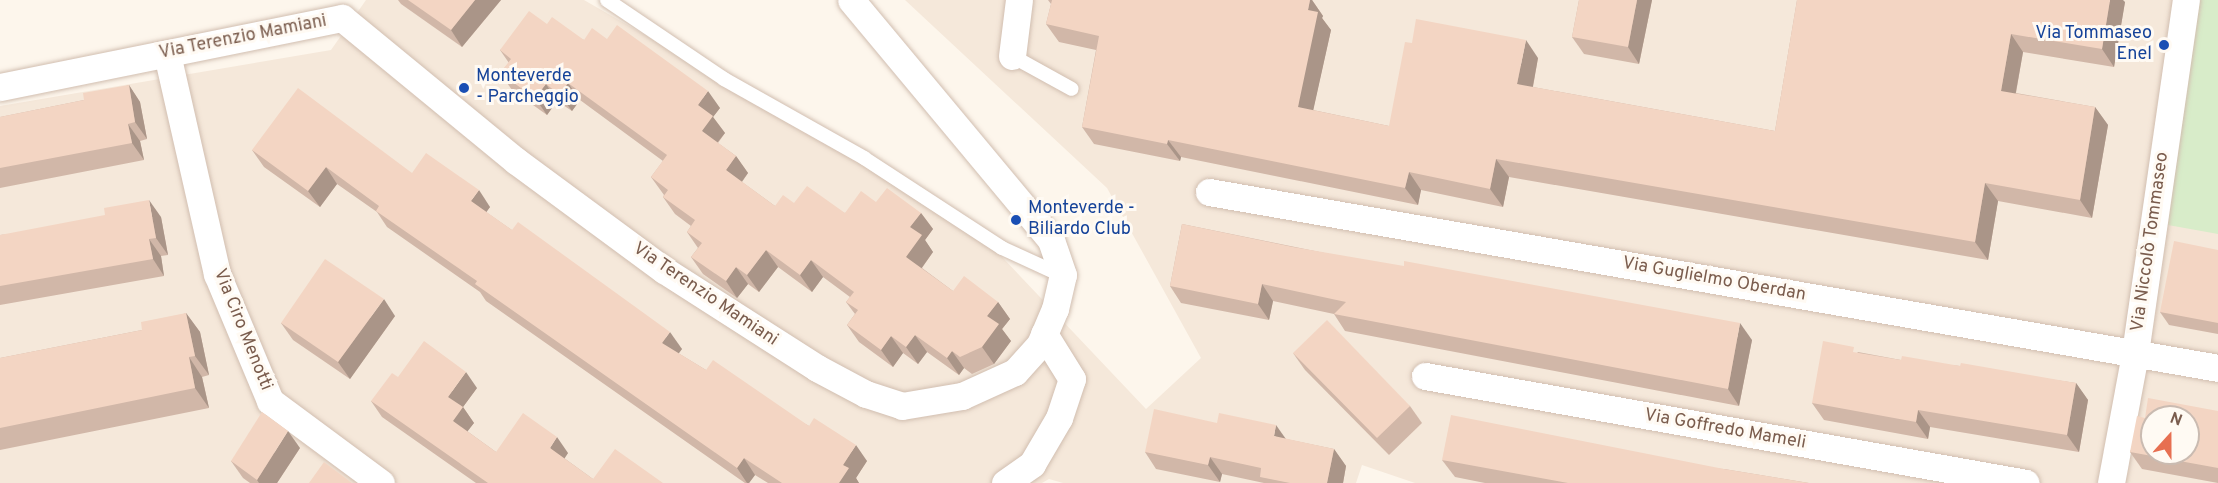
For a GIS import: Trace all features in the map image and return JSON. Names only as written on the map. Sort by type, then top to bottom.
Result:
[{"type":"street","points":[[851,0],[1050,240],[1063,275]]},
{"type":"street","points":[[1012,56],[1019,0]]},
{"type":"street","name":"Via Niccolò Tommaseo","points":[[2111,483],[2135,353],[2186,0]]},
{"type":"street","name":"Via Terenzio Mamiani","points":[[0,87],[342,18],[516,161],[664,270],[817,368],[866,394],[902,406],[962,396],[1015,372],[1044,334],[1055,309],[1063,275]]},
{"type":"street","name":"Via Ciro Menotti","points":[[167,54],[217,274],[270,401],[381,483]]},
{"type":"street","name":"Via Guglielmo Oberdan","points":[[1209,192],[2218,368]]},
{"type":"street","points":[[1005,483],[1032,464],[1059,418],[1072,379],[1044,334]]},
{"type":"street","name":"Via Goffredo Mameli","points":[[1425,376],[2026,483]]},
{"type":"lane","points":[[607,0],[724,79],[864,158],[1002,248],[1063,275]]},
{"type":"lane","points":[[1012,56],[1072,89]]},
{"type":"shaded area","points":[[366,0],[584,0],[967,220],[1146,409],[1201,358],[1107,188],[905,0],[2218,0],[2218,483],[1415,483],[1362,465],[1356,483],[1063,483],[1049,479],[1042,483],[0,483],[0,106],[331,50]]},
{"type":"green space","points":[[2198,0],[2218,0],[2218,234],[2168,225]]},
{"type":"building","points":[[408,0],[475,0],[451,30]]},
{"type":"building","points":[[1052,0],[1310,0],[1308,10],[1318,12],[1298,107],[1389,126],[1405,42],[1412,43],[1416,19],[1526,40],[1517,84],[1775,131],[1797,0],[2110,0],[2102,49],[2011,34],[2001,91],[2095,107],[2080,200],[1985,183],[1975,242],[1496,159],[1490,189],[1409,172],[1405,188],[1168,140],[1167,144],[1082,127],[1099,36],[1046,24]]},
{"type":"building","points":[[1579,0],[1637,0],[1628,47],[1572,37]]},
{"type":"building","points":[[529,11],[547,24],[552,17],[584,40],[592,28],[607,39],[617,25],[708,91],[698,105],[713,116],[702,131],[736,156],[726,170],[775,206],[783,195],[794,203],[807,186],[845,213],[861,191],[876,202],[887,188],[921,213],[910,227],[922,235],[906,257],[953,291],[964,276],[998,302],[987,316],[999,324],[982,347],[960,357],[952,351],[947,358],[915,335],[906,347],[891,336],[881,350],[847,325],[858,310],[846,302],[854,292],[811,260],[800,275],[766,250],[747,275],[736,267],[726,281],[691,257],[702,243],[687,232],[695,220],[663,197],[668,190],[651,177],[667,155],[568,83],[560,95],[546,84],[535,98],[500,73],[511,59],[500,50]]},
{"type":"building","points":[[129,85],[135,122],[128,124],[132,143],[0,168],[0,117],[84,100],[83,93]]},
{"type":"building","points":[[298,88],[412,173],[426,153],[479,190],[471,201],[512,230],[518,222],[670,332],[662,343],[706,370],[713,360],[809,426],[814,418],[856,445],[843,465],[849,468],[839,483],[782,483],[744,458],[737,468],[475,284],[477,281],[376,211],[379,206],[326,167],[308,191],[252,150]]},
{"type":"building","points":[[149,200],[156,238],[149,239],[153,259],[0,286],[0,235],[105,215],[104,208]]},
{"type":"building","points":[[1182,224],[1293,247],[1404,266],[1404,261],[1740,323],[1728,389],[1334,314],[1346,302],[1262,284],[1258,304],[1170,286]]},
{"type":"building","points":[[2174,241],[2218,250],[2218,323],[2160,312]]},
{"type":"building","points":[[325,259],[384,299],[338,362],[281,323]]},
{"type":"building","points":[[186,313],[195,356],[189,357],[195,388],[0,428],[0,358],[142,330],[141,322]]},
{"type":"building","points":[[1327,320],[1410,406],[1377,438],[1293,353]]},
{"type":"building","points":[[424,341],[466,372],[448,397],[463,407],[453,421],[496,452],[523,413],[557,437],[550,448],[593,479],[615,449],[663,483],[488,483],[371,401],[392,373],[398,377]]},
{"type":"building","points":[[1823,341],[1854,347],[1853,352],[1901,360],[1902,356],[1960,366],[1961,363],[2076,383],[2067,435],[1918,410],[1916,422],[1812,403]]},
{"type":"building","points":[[2148,398],[2186,405],[2147,405]]},
{"type":"building","points":[[2200,408],[2218,411],[2218,468],[2200,465]]},
{"type":"building","points":[[1154,409],[1217,423],[1219,413],[1276,425],[1274,436],[1334,449],[1327,483],[1290,483],[1260,477],[1261,468],[1210,457],[1208,465],[1145,452]]},
{"type":"building","points":[[262,412],[288,431],[257,480],[231,461]]},
{"type":"building","points":[[1451,415],[1724,469],[1809,483],[1568,483],[1442,460]]},
{"type":"building","points":[[2137,416],[2140,417],[2140,454],[2130,452]]},
{"type":"building","points":[[324,462],[352,483],[309,483]]},
{"type":"place","name":"Via Tommaseo Enel","points":[[2164,45]]},
{"type":"place","name":"Monteverde - Parcheggio","points":[[464,88]]},
{"type":"place","name":"Monteverde - Biliardo Club","points":[[1016,220]]}]
